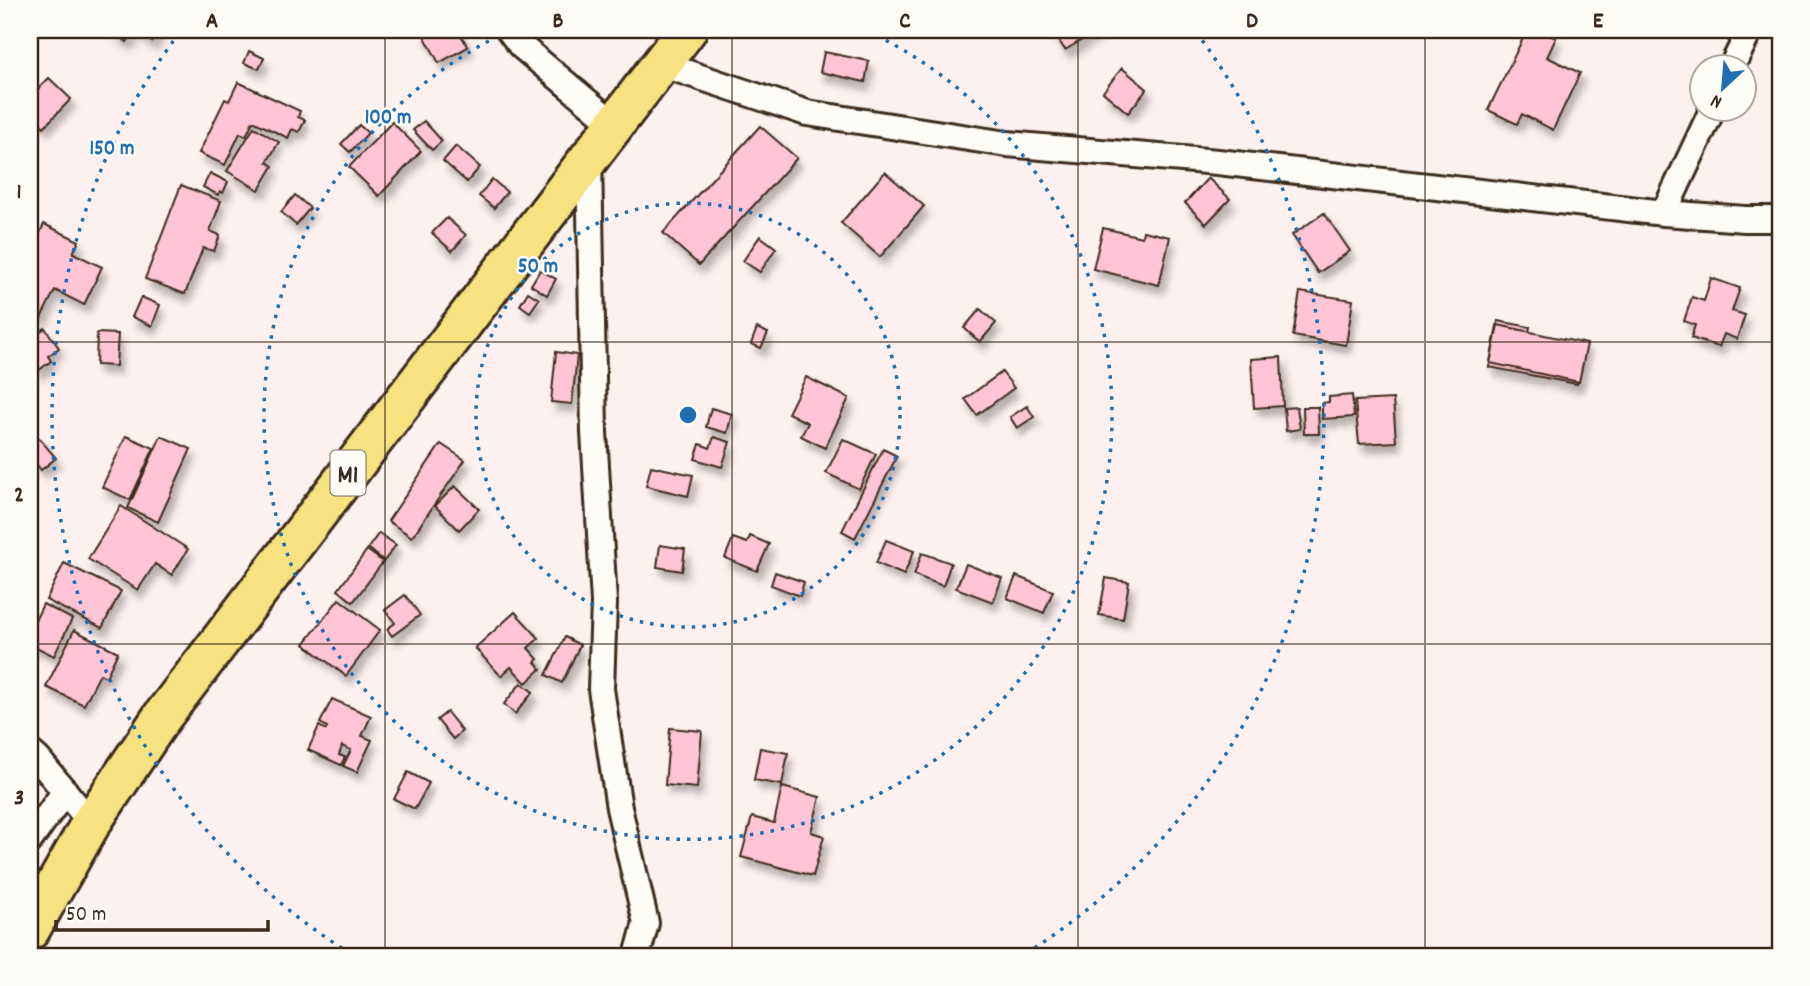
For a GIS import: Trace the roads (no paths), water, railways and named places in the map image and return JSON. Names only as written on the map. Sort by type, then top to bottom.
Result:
[{"type":"highway","name":"M1","points":[[30,930],[92,823],[162,717],[687,30]]},
{"type":"street","points":[[509,30],[521,46],[614,124]]},
{"type":"street","points":[[1739,52],[1750,30]]},
{"type":"street","points":[[661,64],[807,113],[1007,144],[1218,162],[1664,213],[1780,219]]},
{"type":"street","points":[[1664,213],[1706,122]]},
{"type":"street","points":[[589,156],[594,432],[604,602],[601,689],[619,808],[646,923],[637,956]]},
{"type":"street","points":[[30,752],[92,823]]},
{"type":"street","points":[[30,841],[65,791]]}]
